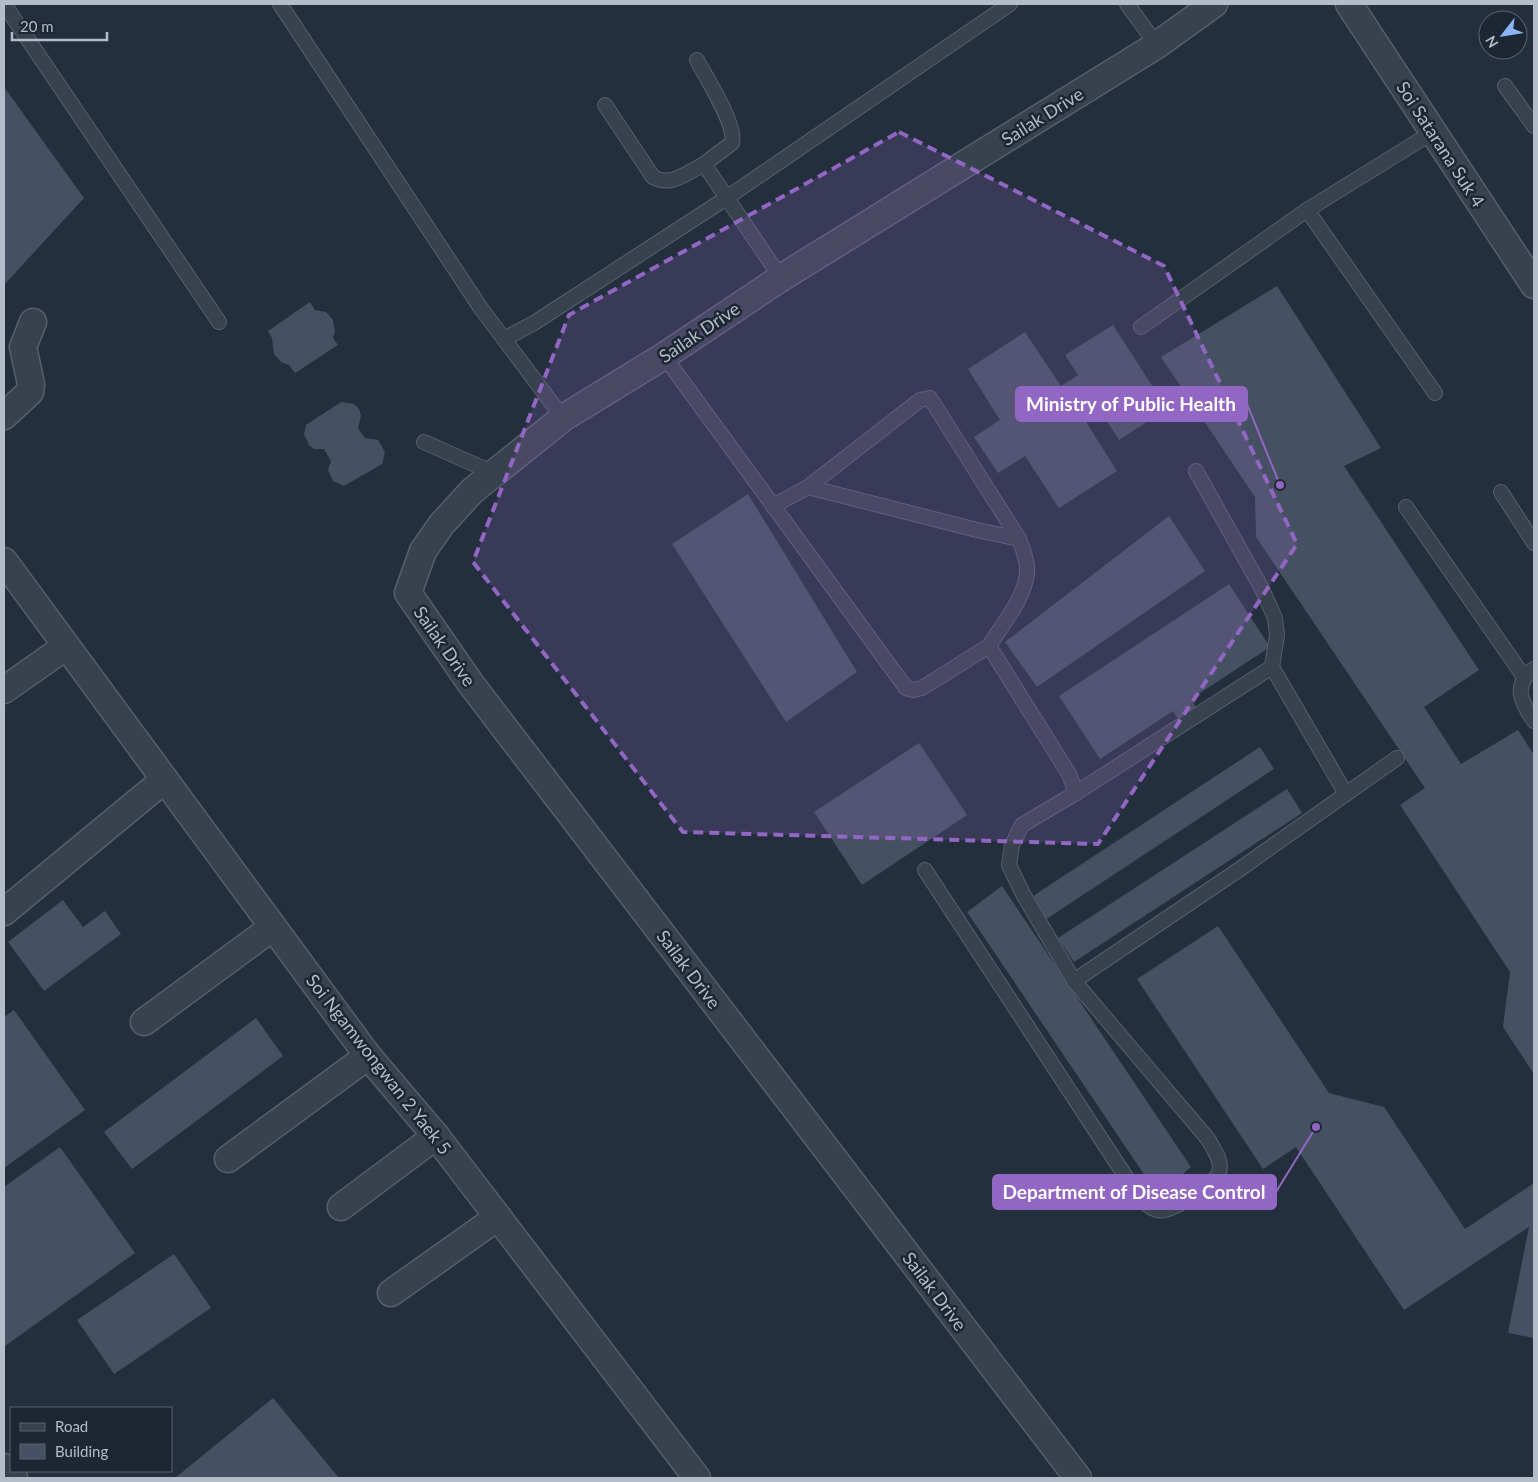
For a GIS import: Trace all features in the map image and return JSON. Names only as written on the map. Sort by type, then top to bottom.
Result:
[{"type":"street","name":"Sailak Drive","points":[[1078,1478],[471,684],[408,593],[423,551],[441,526],[472,491],[563,418],[664,356],[781,278],[1157,44],[1214,4]]},
{"type":"street","name":"Soi Satarana Suk 4","points":[[1349,4],[1534,285]]},
{"type":"street","points":[[4,416],[30,392],[32,384],[23,347],[33,322]]},
{"type":"street","name":"Soi Ngamwongwan 2 Yaek 5","points":[[4,562],[368,1056],[436,1136],[697,1478]]},
{"type":"street","points":[[4,690],[65,647]]},
{"type":"street","points":[[4,912],[164,780]]},
{"type":"street","points":[[144,1022],[273,927]]},
{"type":"street","points":[[228,1159],[368,1056]]},
{"type":"street","points":[[341,1207],[436,1136]]},
{"type":"street","points":[[392,1293],[498,1218]]},
{"type":"street","points":[[4,1467],[14,1478]]},
{"type":"lane","points":[[4,4],[219,322]]},
{"type":"lane","points":[[280,4],[480,307],[563,418]]},
{"type":"lane","points":[[504,339],[534,323],[725,199],[1010,4]]},
{"type":"lane","points":[[1127,4],[1157,44]]},
{"type":"lane","points":[[605,105],[653,177],[661,182],[671,182],[704,164],[732,143],[734,137],[725,114],[697,60]]},
{"type":"lane","points":[[1506,86],[1534,126]]},
{"type":"lane","points":[[1141,327],[1307,210],[1433,132]]},
{"type":"lane","points":[[704,164],[725,199],[781,278]]},
{"type":"lane","points":[[1307,210],[1435,393]]},
{"type":"lane","points":[[664,356],[773,506],[906,688],[913,690],[922,688],[989,646],[1022,592],[1027,574],[1026,559],[1019,539],[930,398],[920,400],[808,487],[773,506]]},
{"type":"lane","points":[[424,442],[494,472]]},
{"type":"lane","points":[[1196,471],[1261,587],[1275,618],[1277,635],[1272,667],[1346,794]]},
{"type":"lane","points":[[808,487],[1019,539]]},
{"type":"lane","points":[[1501,492],[1534,543]]},
{"type":"lane","points":[[1406,507],[1529,673],[1521,689],[1522,704],[1534,721]]},
{"type":"lane","points":[[989,646],[1069,774],[1076,792]]},
{"type":"lane","points":[[925,870],[1141,1200],[1152,1209],[1164,1211],[1202,1190],[1213,1181],[1219,1172],[1219,1161],[1208,1139],[1074,981],[1023,894],[1009,864],[1012,845],[1022,825],[1272,667]]},
{"type":"lane","points":[[1074,981],[1240,869],[1397,758]]},
{"type":"highlighted area","points":[[899,132],[1164,266],[1297,544],[1098,844],[683,832],[473,562],[569,315]]},
{"type":"building","points":[[4,87],[84,198],[4,285]]},
{"type":"building","points":[[1277,286],[1381,448],[1344,466],[1479,670],[1424,707],[1461,764],[1518,730],[1534,755],[1534,1074],[1503,1027],[1510,972],[1400,805],[1425,788],[1256,537],[1255,497],[1161,357]]},
{"type":"building","points":[[310,302],[315,310],[326,312],[333,320],[335,332],[333,338],[338,345],[295,373],[289,365],[281,362],[274,354],[272,338],[268,331]]},
{"type":"building","points":[[1113,325],[1167,409],[1119,440],[1091,396],[1076,406],[1117,471],[1059,508],[1025,456],[998,473],[974,437],[1000,420],[968,369],[1025,332],[1061,386],[1078,375],[1065,355]]},
{"type":"building","points":[[341,402],[354,404],[359,409],[361,416],[358,428],[365,438],[378,440],[385,452],[382,464],[344,486],[333,481],[328,470],[331,461],[324,449],[314,449],[309,445],[304,434],[306,425]]},
{"type":"building","points":[[748,494],[857,672],[786,722],[672,544]]},
{"type":"building","points":[[1169,516],[1205,571],[1037,687],[1005,642]]},
{"type":"building","points":[[1229,584],[1270,647],[1191,699],[1198,710],[1180,722],[1173,711],[1100,759],[1059,696]]},
{"type":"building","points":[[919,743],[967,815],[862,885],[814,812]]},
{"type":"building","points":[[1260,747],[1274,769],[1045,920],[1030,898]]},
{"type":"building","points":[[1287,789],[1302,813],[1074,962],[1058,938]]},
{"type":"building","points":[[1002,886],[1191,1167],[1158,1195],[967,912]]},
{"type":"building","points":[[63,900],[83,927],[105,911],[121,934],[44,991],[8,942]]},
{"type":"building","points":[[1218,926],[1329,1093],[1384,1107],[1465,1229],[1534,1183],[1534,1338],[1508,1333],[1529,1227],[1404,1310],[1296,1147],[1263,1169],[1137,979]]},
{"type":"building","points":[[14,1010],[85,1110],[4,1168],[4,1017]]},
{"type":"building","points":[[256,1018],[283,1056],[132,1169],[104,1132]]},
{"type":"building","points":[[60,1147],[135,1253],[5,1346],[4,1187]]},
{"type":"building","points":[[174,1254],[211,1308],[114,1374],[77,1320]]},
{"type":"building","points":[[273,1398],[339,1478],[175,1478]]},
{"type":"place","name":"Ministry of Public Health","points":[[1280,485]]},
{"type":"place","name":"Department of Disease Control","points":[[1316,1127]]}]
